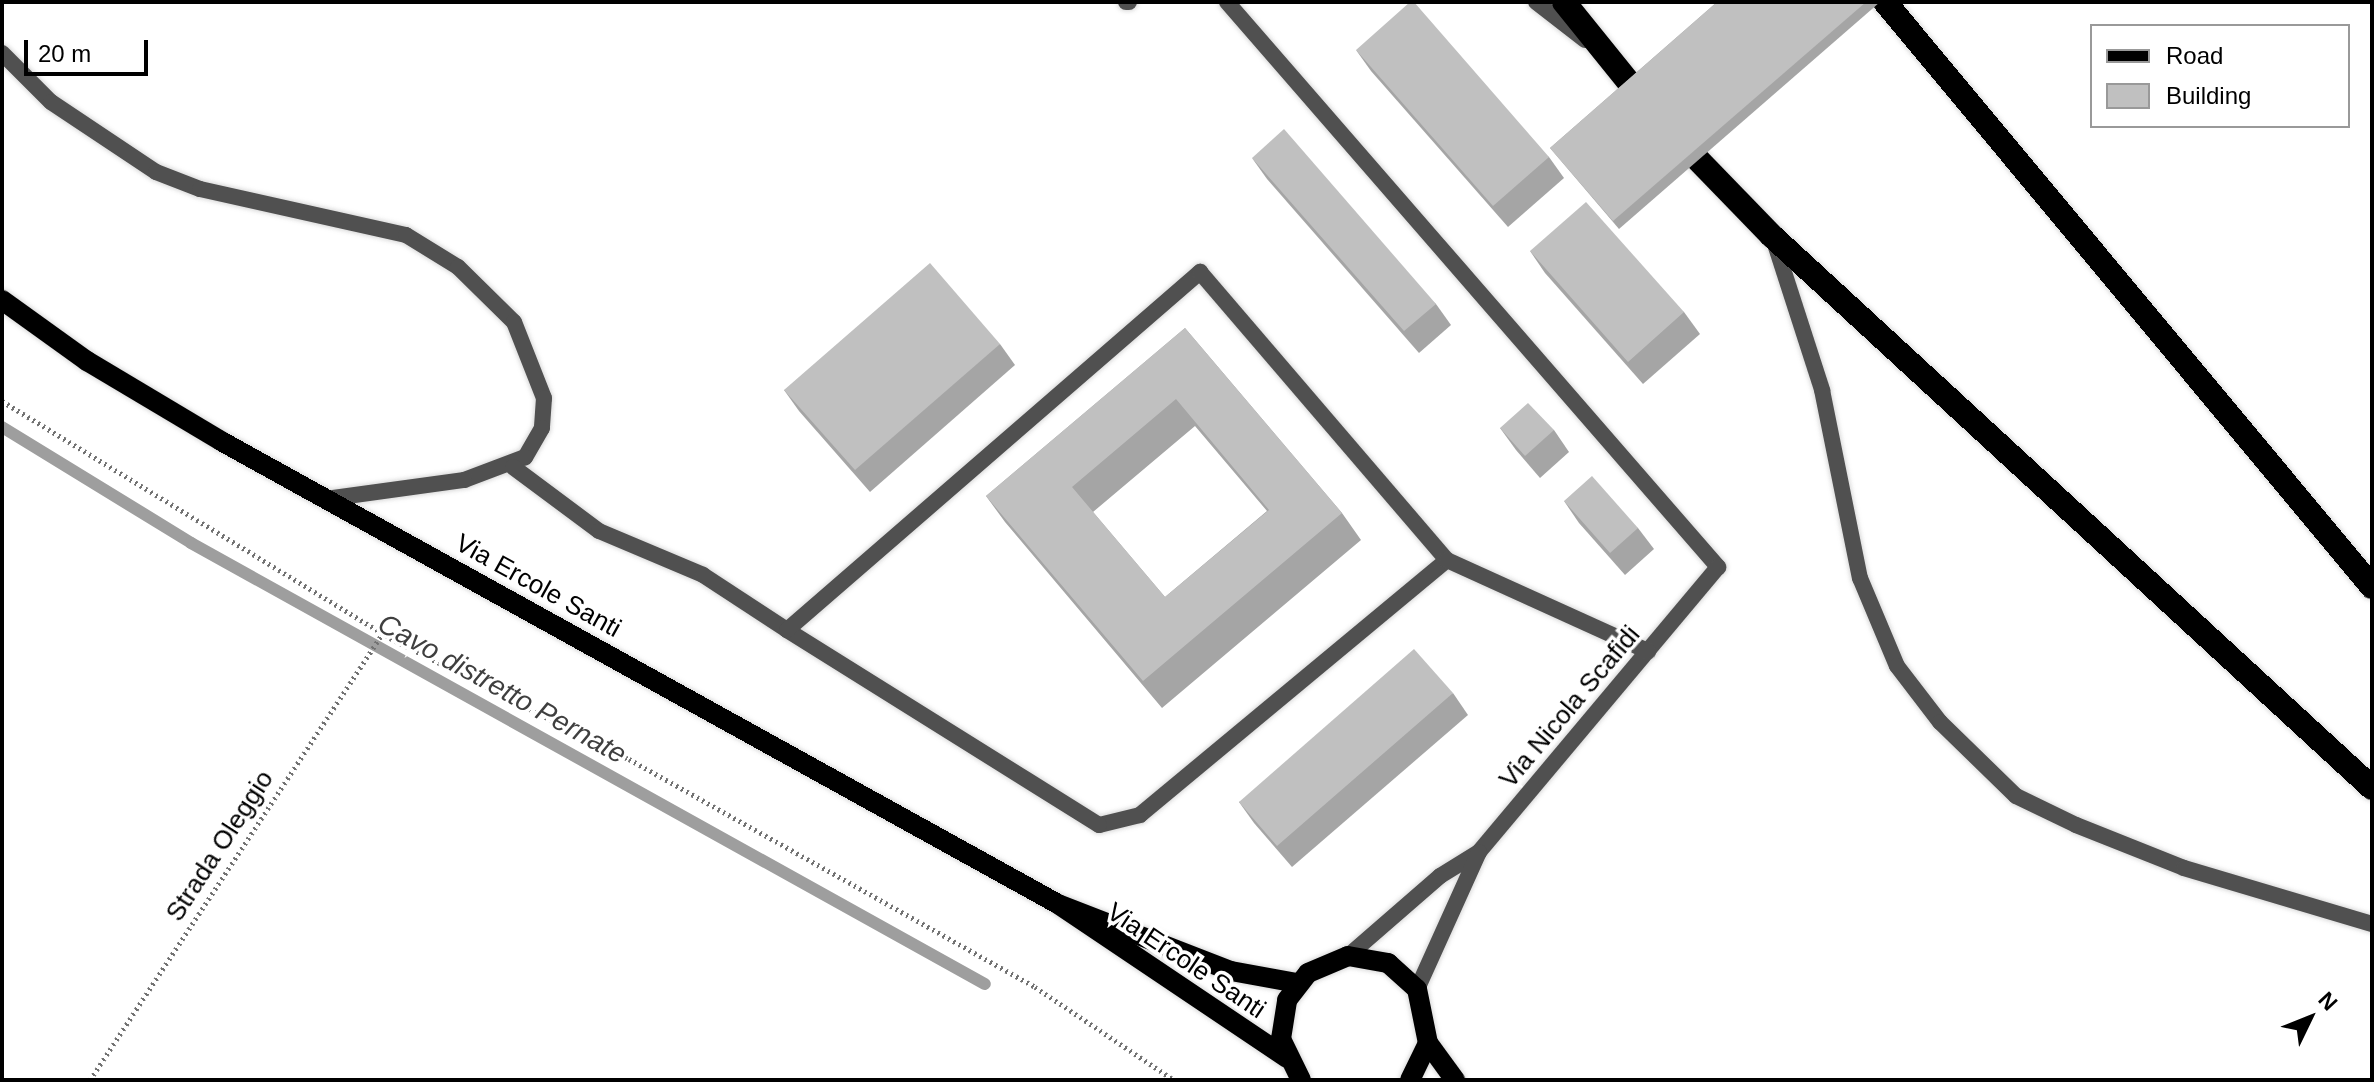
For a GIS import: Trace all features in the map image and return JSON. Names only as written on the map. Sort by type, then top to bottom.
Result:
[{"type":"highway","points":[[1564,2],[1600,52],[1772,236],[2372,788]]},
{"type":"highway","points":[[1885,2],[2372,587]]},
{"type":"main road","name":"Via Ercole Santi","points":[[2,300],[87,361],[326,499],[1058,904],[1287,1058]]},
{"type":"main road","name":"Via Ercole Santi","points":[[1058,904],[1231,971],[1297,983]]},
{"type":"main road","points":[[1301,1080],[1287,1058],[1282,1019],[1297,983],[1320,964],[1348,956],[1388,963],[1417,989],[1428,1043],[1455,1080]]},
{"type":"main road","points":[[1410,1080],[1428,1043]]},
{"type":"lane","name":"Via Nicola Scafidi","points":[[1227,2],[1718,567],[1479,852],[1438,929],[1417,989]]},
{"type":"lane","points":[[1536,2],[1600,52]]},
{"type":"lane","points":[[2,53],[51,102],[156,172],[240,199],[371,223],[458,267],[514,322],[534,357],[542,428],[513,467],[326,499]]},
{"type":"lane","points":[[1772,236],[1829,417],[1860,578],[1897,666],[1940,722],[2016,796],[2076,825],[2184,868],[2372,924]]},
{"type":"lane","points":[[787,630],[1200,272],[1447,560],[1648,651]]},
{"type":"lane","points":[[513,467],[599,531],[703,575],[1099,825],[1140,815],[1447,560]]},
{"type":"lane","name":"Via Nicola Scafidi","points":[[1348,956],[1440,876],[1479,852]]},
{"type":"path","points":[[2,401],[382,634],[629,759],[1021,980],[1174,1080]]},
{"type":"path","name":"Strada Oleggio","points":[[90,1080],[382,634]]},
{"type":"building","points":[[1410,2],[1414,2],[1549,157],[1493,206],[1356,50]]},
{"type":"building","points":[[1717,2],[1866,2],[1613,221],[1550,148]]},
{"type":"building","points":[[1284,129],[1436,304],[1404,331],[1252,158]]},
{"type":"building","points":[[1586,202],[1684,312],[1628,362],[1530,251]]},
{"type":"building","points":[[930,263],[1000,344],[855,470],[784,390]]},
{"type":"building","points":[[1185,328],[1342,513],[1143,681],[986,496]],"holes":[[[1176,399],[1269,510],[1165,597],[1072,487]]]},
{"type":"building","points":[[1528,403],[1554,430],[1525,456],[1500,428]]},
{"type":"building","points":[[1592,476],[1638,528],[1610,553],[1564,501]]},
{"type":"building","points":[[1414,649],[1453,693],[1277,846],[1239,802]]},
{"type":"waterway","name":"Cavo distretto Pernate","points":[[2,427],[191,543],[985,984]]}]
